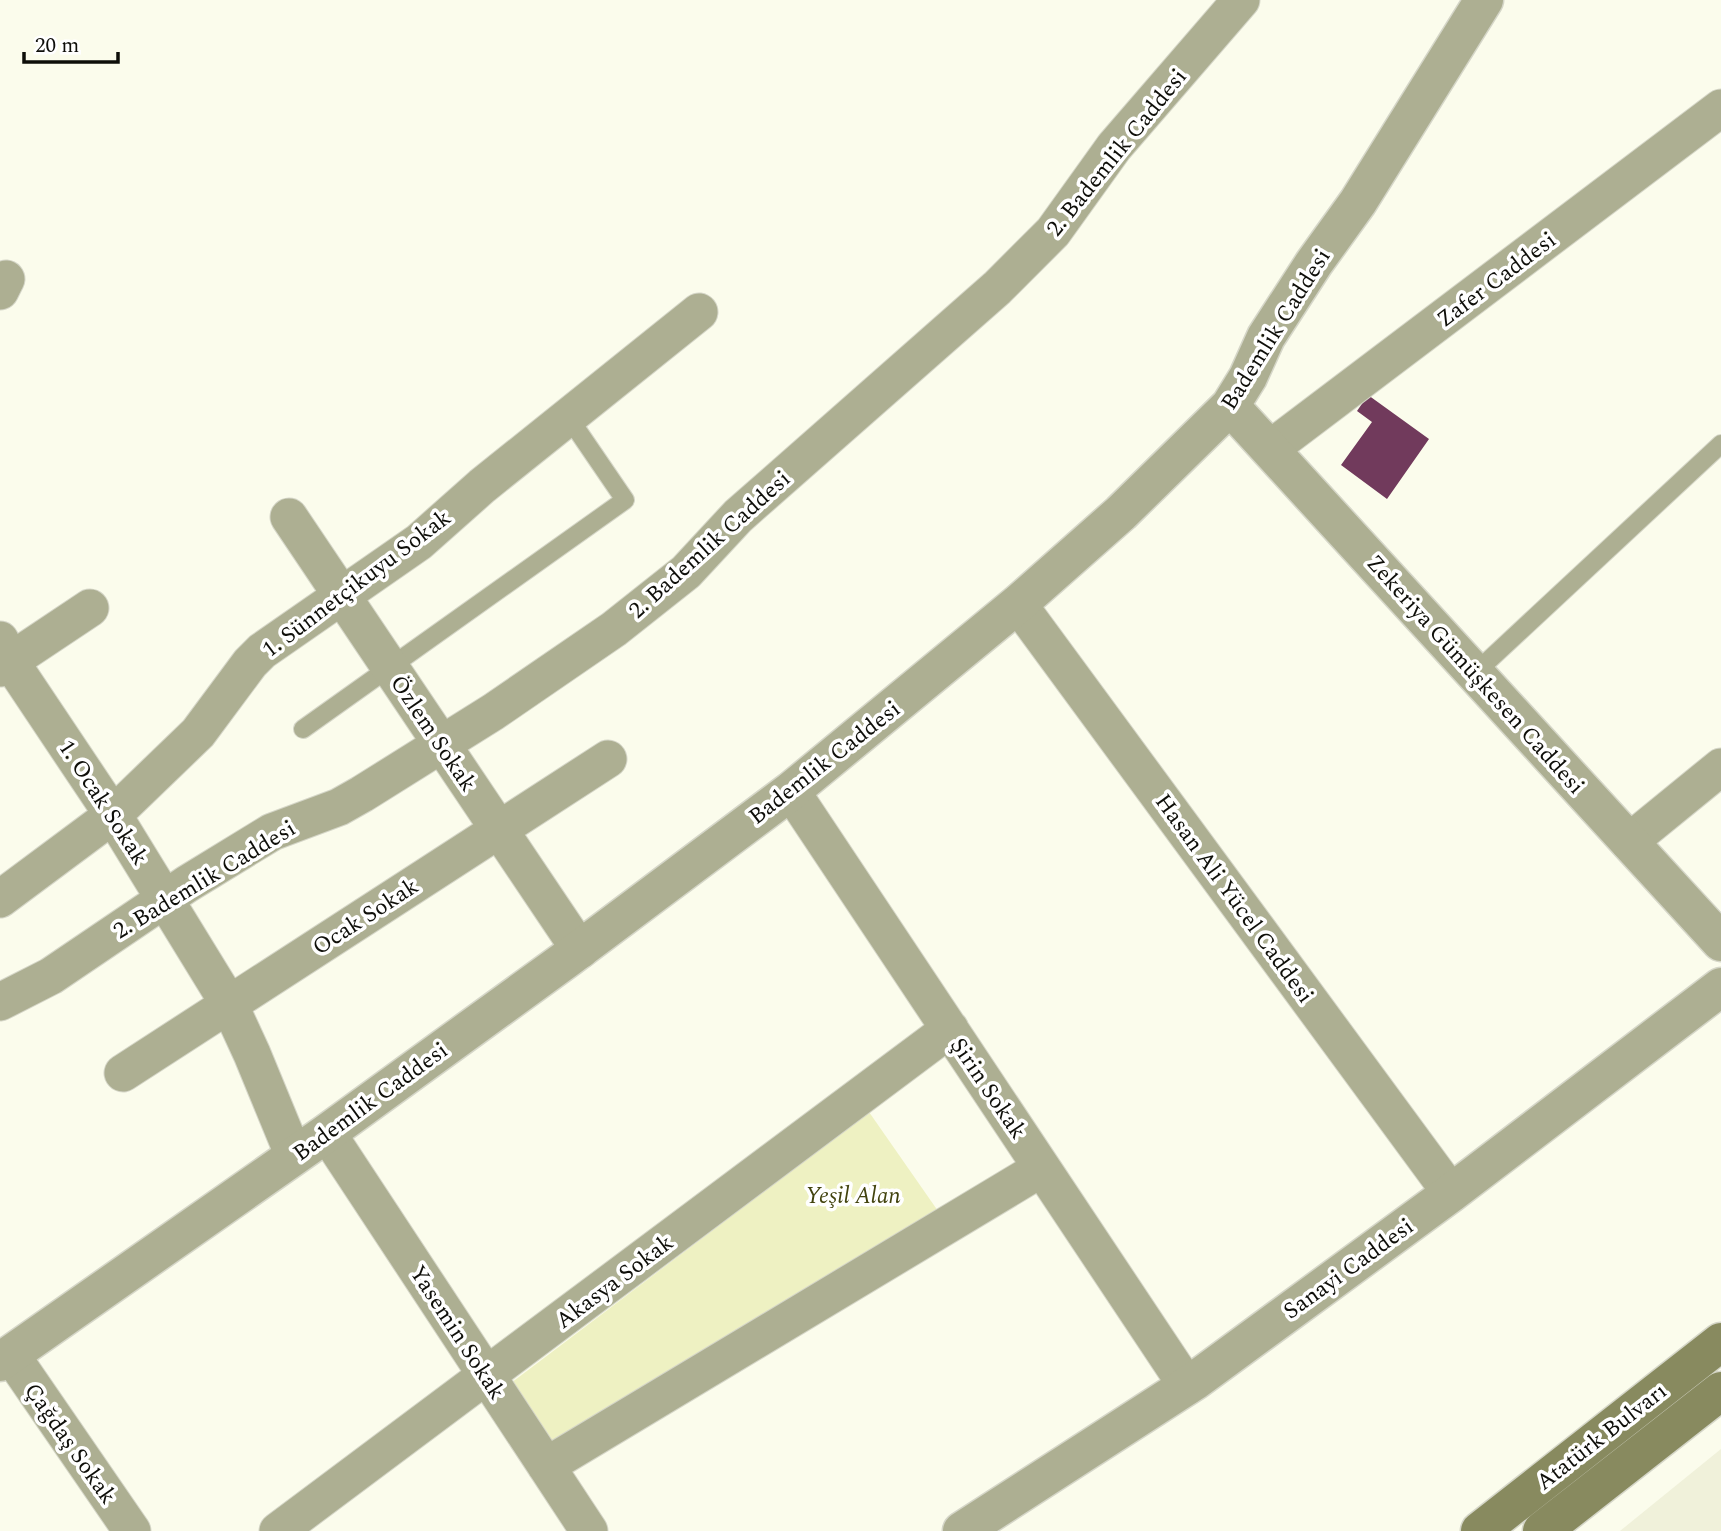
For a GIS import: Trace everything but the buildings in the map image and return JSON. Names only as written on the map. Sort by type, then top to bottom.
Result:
[{"type":"main road","name":"Atatürk Bulvarı","points":[[1480,1531],[1721,1342]]},
{"type":"main road","name":"Atatürk Bulvarı","points":[[1542,1531],[1721,1391]]},
{"type":"street","name":"2. Bademlik Caddesi","points":[[0,1002],[51,976],[272,832],[339,807],[442,744],[504,705],[648,604],[686,572],[738,516],[998,288],[1052,232],[1114,148],[1241,0]]},
{"type":"street","name":"Bademlik Caddesi","points":[[3,1359],[327,1133],[580,950],[791,791],[1018,604],[1121,513],[1230,406],[1248,377],[1266,337],[1358,202],[1484,0]]},
{"type":"street","name":"Zafer Caddesi","points":[[1270,449],[1721,108]]},
{"type":"street","name":"1. Sünnetçikuyu Sokak","points":[[0,899],[113,815],[198,733],[262,651],[419,542],[482,486],[699,312]]},
{"type":"street","name":"Zekeriya Gümüşkesen Caddesi","points":[[1230,406],[1721,942]]},
{"type":"street","name":"Özlem Sokak","points":[[289,517],[580,950]]},
{"type":"street","name":"Hasan Ali Yücel Caddesi","points":[[1018,604],[1451,1192]]},
{"type":"street","points":[[3,656],[90,608]]},
{"type":"street","name":"1. Ocak Sokak","points":[[3,656],[113,815],[229,1004],[253,1054],[294,1156]]},
{"type":"street","name":"Ocak Sokak","points":[[123,1073],[608,759]]},
{"type":"street","points":[[1629,842],[1721,768]]},
{"type":"street","name":"Şirin Sokak","points":[[791,791],[1186,1386]]},
{"type":"street","name":"Sanayi Caddesi","points":[[962,1531],[1186,1386],[1451,1192],[1721,987]]},
{"type":"street","name":"Akasya Sokak","points":[[278,1531],[950,1029]]},
{"type":"street","name":"Yasemin Sokak","points":[[327,1133],[589,1531]]},
{"type":"street","points":[[546,1466],[1042,1168]]},
{"type":"street","name":"Çağdaş Sokak","points":[[3,1359],[132,1531]]},
{"type":"lane","points":[[303,729],[625,500],[569,418]]},
{"type":"lane","points":[[1475,673],[1721,444]]},
{"type":"shaded area","points":[[1721,1449],[1721,1531],[1620,1531]]},
{"type":"green space","name":"Yeşil Alan","points":[[869,1112],[938,1211],[551,1443],[511,1383]]}]
